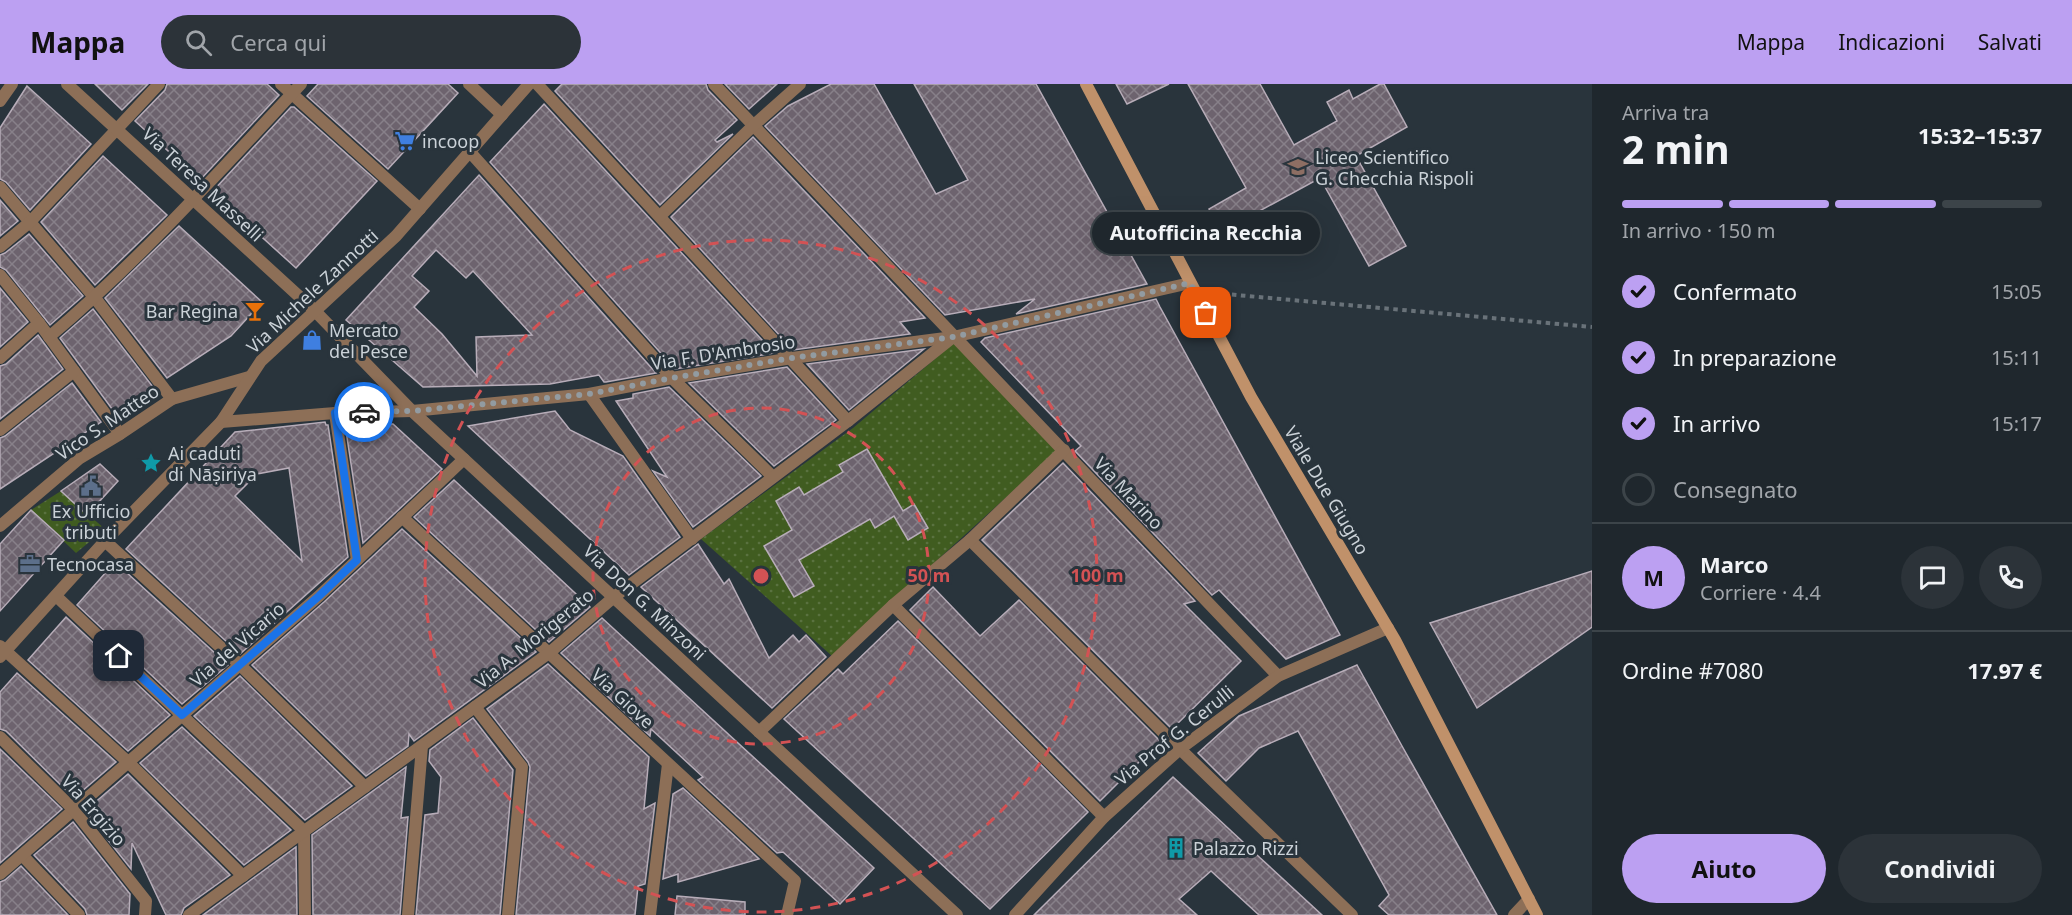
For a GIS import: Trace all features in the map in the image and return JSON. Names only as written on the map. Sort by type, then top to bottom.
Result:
[{"type":"main road","name":"Viale Due Giugno","points":[[1086,84],[1251,397],[1388,628],[1537,915]]},
{"type":"street","points":[[0,101],[12,84]]},
{"type":"street","name":"Via Teresa Masselli","points":[[67,84],[314,310]]},
{"type":"street","points":[[0,247],[30,222],[159,84]]},
{"type":"street","points":[[281,84],[420,209]]},
{"type":"street","points":[[49,337],[95,298],[193,200],[301,84]]},
{"type":"street","points":[[469,84],[502,115]]},
{"type":"street","name":"Via Michele Zannotti","points":[[2,651],[221,422],[261,361],[396,236],[529,84]]},
{"type":"street","points":[[537,84],[848,421]]},
{"type":"street","name":"Via Marino","points":[[714,84],[1278,676]]},
{"type":"street","points":[[660,216],[800,84]]},
{"type":"street","points":[[470,152],[672,378],[773,477]]},
{"type":"street","points":[[0,186],[95,298],[172,399]]},
{"type":"street","points":[[0,274],[120,434]]},
{"type":"street","name":"Via F. D'Ambrosio","points":[[221,422],[335,413],[412,411],[589,394],[792,358],[953,337],[1193,287]]},
{"type":"street","name":"Via Don G. Minzoni","points":[[314,310],[412,411],[957,915]]},
{"type":"street","points":[[0,358],[39,323]]},
{"type":"street","name":"Via A. Morigerato","points":[[189,915],[549,653],[614,597],[848,421],[953,337]]},
{"type":"street","points":[[0,430],[74,371]]},
{"type":"street","name":"Vico S. Matteo","points":[[0,526],[80,458],[172,399],[249,377]]},
{"type":"street","points":[[589,394],[692,539]]},
{"type":"street","points":[[335,413],[357,560]]},
{"type":"street","points":[[759,732],[893,605],[970,540],[1064,450]]},
{"type":"street","name":"Via del Vicario","points":[[0,874],[319,596],[464,459]]},
{"type":"street","name":"Via Giove","points":[[402,517],[795,881],[787,915]]},
{"type":"street","points":[[970,540],[1180,749],[1352,915]]},
{"type":"street","points":[[105,541],[240,665],[365,788]]},
{"type":"street","points":[[56,596],[304,831],[305,915]]},
{"type":"street","points":[[893,605],[1104,817]]},
{"type":"street","name":"Via Prof G. Cerulli","points":[[1015,915],[1104,817],[1180,749],[1278,676],[1388,628]]},
{"type":"street","points":[[2,651],[128,762],[243,876]]},
{"type":"street","points":[[475,707],[522,767],[508,915]]},
{"type":"street","name":"Via Ergizio","points":[[0,737],[74,810],[146,900],[145,915]]},
{"type":"street","points":[[408,915],[422,746]]},
{"type":"street","points":[[651,915],[668,764]]},
{"type":"street","points":[[22,855],[79,915]]},
{"type":"street","points":[[1514,915],[1529,899]]},
{"type":"path","points":[[1193,287],[1592,327]]},
{"type":"green space","points":[[954,343],[1058,450],[832,656],[701,539],[853,428]]},
{"type":"green space","points":[[61,491],[105,529],[76,553],[31,510]]},
{"type":"building","points":[[95,84],[148,84],[122,110]]},
{"type":"building","points":[[167,84],[267,84],[279,95],[200,180],[135,121],[165,90]]},
{"type":"building","points":[[318,84],[448,84],[458,93],[388,169],[307,96]]},
{"type":"building","points":[[562,84],[706,84],[708,90],[737,120],[715,140],[717,142],[733,134],[660,205],[555,91]]},
{"type":"building","points":[[725,84],[777,84],[749,109]]},
{"type":"building","points":[[831,84],[874,84],[936,194],[968,180],[914,84],[1036,84],[1147,284],[1016,314],[1035,299],[945,315],[765,126],[788,106]]},
{"type":"building","points":[[1116,84],[1169,84],[1127,104]]},
{"type":"building","name":"Liceo Scientifico G. Checchia Rispoli","points":[[1188,84],[1260,84],[1294,145],[1337,121],[1327,102],[1349,90],[1353,99],[1384,84],[1407,127],[1356,156],[1406,246],[1369,266],[1320,178],[1221,232],[1209,209],[1246,188]]},
{"type":"building","points":[[27,86],[91,144],[30,210],[6,182],[0,179],[0,128]]},
{"type":"building","points":[[544,104],[774,353],[675,369],[490,162]]},
{"type":"building","points":[[291,107],[294,107],[377,181],[296,268],[212,192]]},
{"type":"building","points":[[753,137],[925,318],[900,322],[910,334],[793,350],[671,217]]},
{"type":"building","points":[[103,156],[167,215],[95,285],[41,222]]},
{"type":"building","points":[[479,175],[656,373],[606,382],[599,375],[550,384],[423,387],[346,320]],"holes":[[[436,250],[466,278],[473,271],[532,335],[476,337],[477,376],[442,334],[414,307],[429,291],[412,276]]]},
{"type":"building","points":[[0,200],[18,221],[0,236]]},
{"type":"building","points":[[179,226],[262,302],[231,336],[167,378],[105,298]]},
{"type":"building","points":[[29,234],[83,296],[50,325],[6,270],[0,267],[0,255]]},
{"type":"building","points":[[0,288],[28,322],[0,347]]},
{"type":"building","points":[[1156,299],[1340,635],[1286,659],[1219,590],[1212,595],[1075,451],[1081,446],[981,342],[985,338]]},
{"type":"building","points":[[93,309],[153,387],[115,413],[60,338]]},
{"type":"building","points":[[38,335],[63,369],[0,419],[0,366],[6,364]]},
{"type":"building","points":[[924,349],[849,410],[807,364]]},
{"type":"building","points":[[787,367],[836,420],[774,466],[689,383]]},
{"type":"building","points":[[72,383],[101,422],[0,489],[0,438]]},
{"type":"building","points":[[669,387],[761,476],[693,527],[653,471],[667,477],[616,401],[633,398],[633,394]]},
{"type":"building","points":[[555,411],[570,430],[623,456],[680,537],[629,575],[468,426]]},
{"type":"building","points":[[325,422],[328,425],[348,557],[240,654],[126,549],[235,432]],"holes":[[[289,468],[302,561],[235,496],[257,474]]]},
{"type":"building","points":[[345,424],[393,424],[442,469],[363,543]]},
{"type":"building","points":[[867,449],[903,511],[914,504],[928,528],[908,540],[894,516],[875,528],[870,519],[799,560],[814,586],[794,597],[764,546],[792,530],[776,501],[799,487],[804,495],[843,472],[839,465]]},
{"type":"building","points":[[1063,463],[1195,601],[1184,604],[1241,661],[1172,729],[982,540]]},
{"type":"building","name":"Ex Ufficio tributi","points":[[100,464],[118,481],[87,515],[61,491]]},
{"type":"building","points":[[454,480],[590,607],[549,642],[414,517]]},
{"type":"building","points":[[31,510],[64,540],[0,611],[0,544]]},
{"type":"building","points":[[402,529],[536,652],[414,741],[409,734],[408,746],[366,776],[252,665]]},
{"type":"building","points":[[698,544],[724,584],[729,579],[769,658],[793,635],[799,642],[806,635],[826,657],[772,708],[641,587]]},
{"type":"building","points":[[115,562],[228,665],[182,704],[77,605]]},
{"type":"building","points":[[1592,571],[1592,627],[1477,708],[1430,623]]},
{"type":"building","points":[[933,587],[980,636],[1019,600],[1160,741],[1100,801],[910,610]]},
{"type":"building","points":[[66,617],[170,715],[128,751],[28,660]]},
{"type":"building","points":[[602,618],[874,868],[840,904],[783,852],[777,853],[698,780],[703,777],[651,729],[650,736],[561,653]]},
{"type":"building","points":[[898,621],[1088,812],[990,909],[784,719],[838,669],[843,674]]},
{"type":"building","points":[[548,664],[649,757],[644,809],[655,803],[645,884],[638,886],[635,915],[516,915],[530,767],[487,709]]},
{"type":"building","points":[[1357,665],[1497,915],[1389,915],[1379,906],[1389,895],[1298,731],[1259,748],[1226,781],[1198,753],[1239,716]]},
{"type":"building","points":[[17,673],[116,762],[74,798],[6,731],[0,729],[0,692]]},
{"type":"building","points":[[240,676],[352,786],[305,820],[194,716]]},
{"type":"building","points":[[473,718],[513,770],[500,915],[416,915],[425,815],[438,813],[441,777],[429,761],[430,750]]},
{"type":"building","points":[[182,727],[291,830],[244,865],[140,763]]},
{"type":"building","points":[[0,749],[62,809],[0,863]]},
{"type":"building","points":[[406,767],[401,818],[408,817],[400,915],[313,915],[312,835]]},
{"type":"building","points":[[128,774],[230,875],[184,908],[181,915],[166,915],[132,843],[131,869],[85,811]]},
{"type":"building","name":"Palazzo Rizzi","points":[[1173,777],[1322,915],[1259,915],[1211,871],[1179,899],[1197,915],[1034,915]]},
{"type":"building","points":[[683,788],[759,859],[678,882],[678,874],[663,879],[673,794]]},
{"type":"building","points":[[73,822],[130,894],[129,915],[87,915],[85,909],[34,855]]},
{"type":"building","points":[[296,847],[297,915],[203,915],[248,882]]},
{"type":"building","points":[[21,866],[68,915],[0,915],[0,882]]},
{"type":"building","points":[[677,896],[745,902],[745,915],[675,915]]},
{"type":"way so far","points":[[364,412],[412,411],[589,394],[792,358],[953,337],[1190,283],[1206,313]]},
{"type":"place","name":"incoop","points":[[405,141]]},
{"type":"place","name":"Liceo Scientifico G. Checchia Rispoli","points":[[1298,167]]},
{"type":"place","name":"Bar Regina","points":[[255,311]]},
{"type":"place","name":"Autofficina Recchia","points":[[1206,313]]},
{"type":"place","name":"Mercato del Pesce","points":[[312,340]]},
{"type":"place","name":"Ai caduti di Nāṣiriya","points":[[151,463]]},
{"type":"place","name":"Ex Ufficio tributi","points":[[91,486]]},
{"type":"place","name":"Tecnocasa","points":[[30,564]]},
{"type":"place","name":"Palazzo Rizzi","points":[[1176,848]]},
{"type":"route","points":[[119,656],[182,715],[357,560],[335,413],[364,412]]}]
